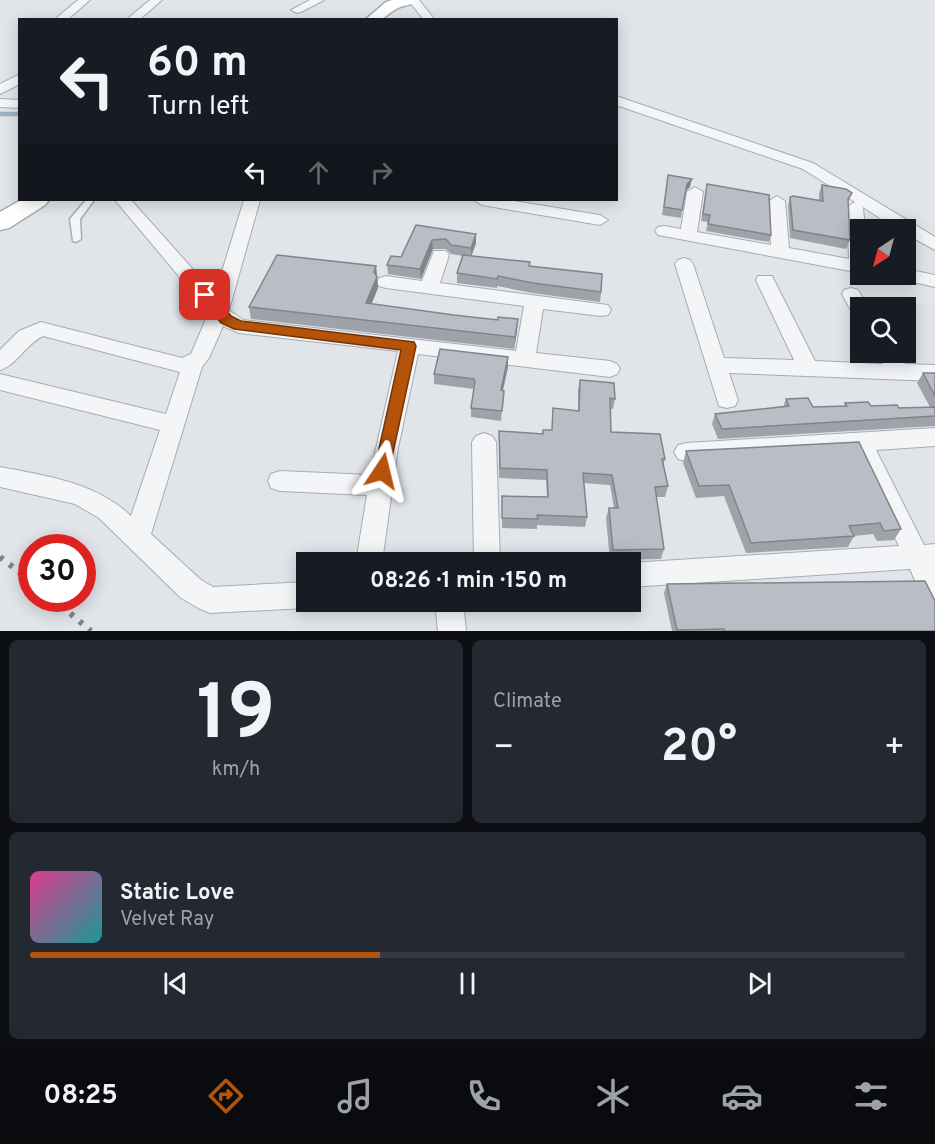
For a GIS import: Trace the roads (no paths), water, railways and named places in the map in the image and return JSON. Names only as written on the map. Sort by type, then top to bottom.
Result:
[{"type":"street","points":[[62,18],[85,0]]},
{"type":"street","points":[[134,18],[157,0]]},
{"type":"street","points":[[297,10],[319,0]]},
{"type":"street","points":[[376,18],[392,5],[408,0]]},
{"type":"street","points":[[412,0],[428,18]]},
{"type":"street","points":[[0,90],[18,79]]},
{"type":"street","points":[[618,101],[808,166],[935,245]]},
{"type":"street","points":[[0,103],[18,104]]},
{"type":"street","points":[[688,236],[695,192]]},
{"type":"street","points":[[0,223],[35,201]]},
{"type":"street","points":[[124,201],[219,311],[231,323],[239,326],[610,369]]},
{"type":"street","points":[[0,363],[26,336],[40,329],[182,365],[193,363],[199,358],[219,311],[252,201]]},
{"type":"street","points":[[488,201],[600,220]]},
{"type":"street","points":[[777,201],[780,252]]},
{"type":"street","points":[[855,207],[856,219]]},
{"type":"street","points":[[664,231],[850,265]]},
{"type":"street","points":[[429,288],[440,255]]},
{"type":"street","points":[[684,264],[727,400]]},
{"type":"street","points":[[916,277],[935,280]]},
{"type":"street","points":[[765,280],[808,368]]},
{"type":"street","points":[[386,282],[601,310]]},
{"type":"street","points":[[525,359],[534,302]]},
{"type":"street","points":[[370,552],[386,448],[409,346]]},
{"type":"street","points":[[137,538],[193,363]]},
{"type":"street","points":[[894,363],[899,372]]},
{"type":"street","points":[[716,365],[935,373]]},
{"type":"street","points":[[0,382],[173,424]]},
{"type":"street","points":[[686,452],[935,437]]},
{"type":"street","points":[[860,440],[926,557],[935,594]]},
{"type":"street","points":[[484,442],[487,552]]},
{"type":"street","points":[[0,477],[52,487],[82,496],[108,510],[191,589],[210,600],[296,596]]},
{"type":"street","points":[[280,481],[380,486]]},
{"type":"street","points":[[641,574],[926,557]]},
{"type":"street","points":[[450,612],[452,631]]},
{"type":"lane","points":[[76,239],[75,219],[89,201]]},
{"type":"waterway","points":[[0,114],[18,114]]},
{"type":"railway","points":[[0,557],[18,571]]},
{"type":"railway","points":[[69,612],[91,631]]}]
